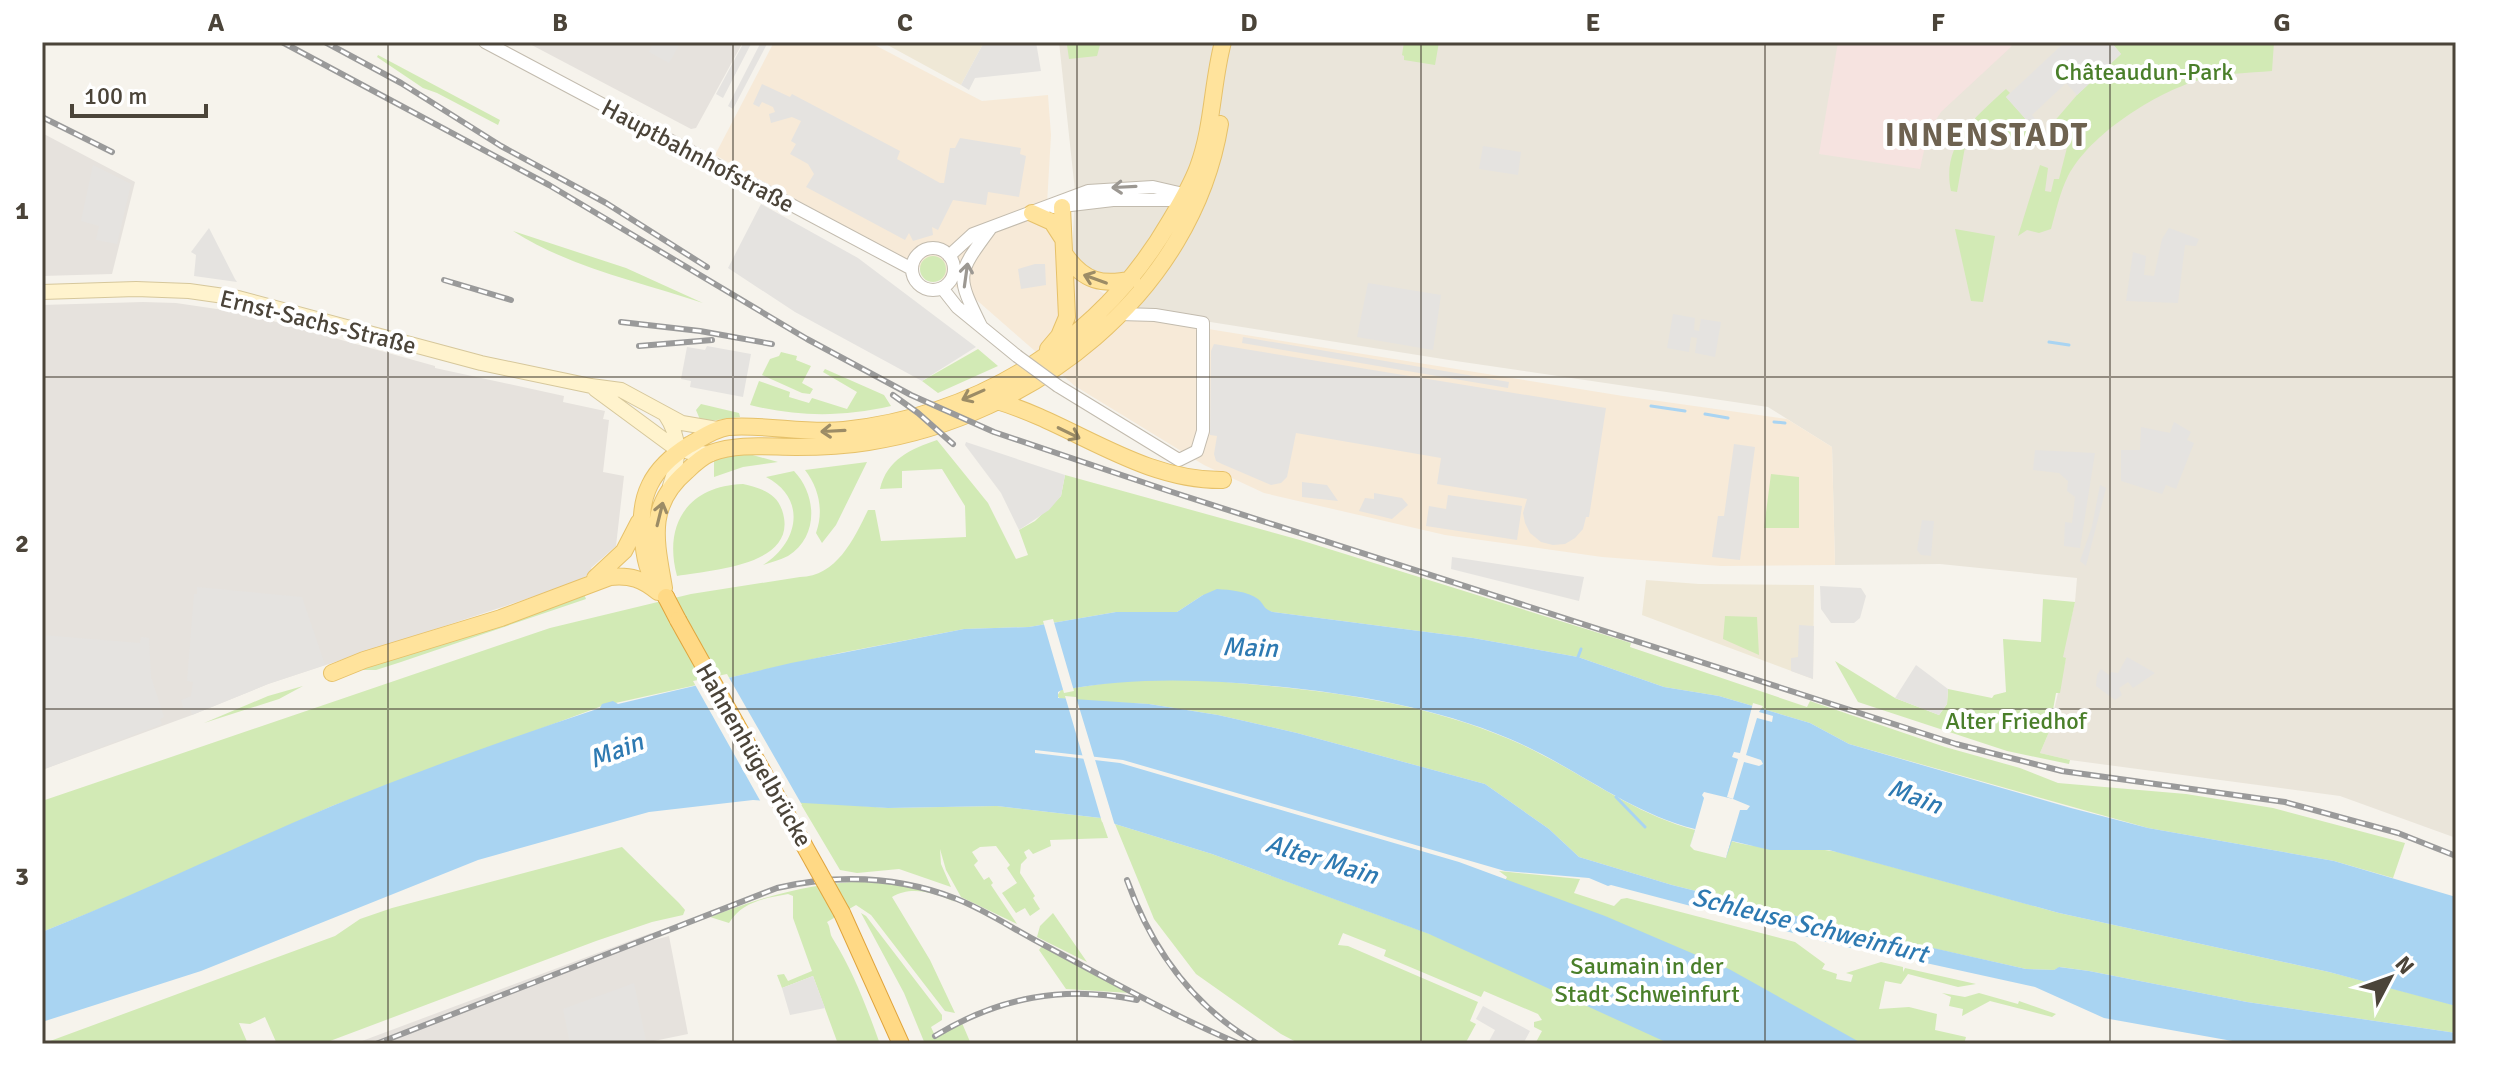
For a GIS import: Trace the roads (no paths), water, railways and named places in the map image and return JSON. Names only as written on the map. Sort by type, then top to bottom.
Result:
[{"type":"highway","name":"Hahnenhügelbrücke","points":[[666,597],[842,913],[865,958],[901,1044]]},
{"type":"main road","points":[[1136,284],[1168,225],[1192,196],[1207,137],[1223,42]]},
{"type":"main road","points":[[1033,364],[1076,335],[1136,284],[1172,245],[1216,148],[1231,42]]},
{"type":"main road","points":[[1047,209],[1065,248],[1083,276],[1106,284],[1136,284]]},
{"type":"main road","points":[[1033,364],[1053,345],[1065,326],[1068,302],[1065,248],[1047,209]]},
{"type":"main road","name":"Ernst-Sachs-Straße","points":[[591,386],[651,433],[680,450],[711,454],[749,446],[847,445],[924,430],[997,401],[1062,364],[1120,314],[1136,284]]},
{"type":"main road","name":"Ernst-Sachs-Straße","points":[[42,292],[146,289],[238,298],[401,343],[621,390],[688,426],[717,429],[744,426],[833,431],[879,425],[978,393],[1033,364]]},
{"type":"main road","points":[[997,401],[1031,413],[1119,455],[1184,477],[1223,480]]},
{"type":"main road","points":[[665,414],[674,429],[680,450],[670,486]]},
{"type":"main road","name":"Hahnenhügelbrücke","points":[[650,544],[641,517],[647,490],[659,468],[680,450],[717,429]]},
{"type":"main road","points":[[651,433],[659,454],[659,468]]},
{"type":"main road","points":[[670,486],[711,454]]},
{"type":"main road","name":"Hahnenhügelbrücke","points":[[666,597],[649,569],[650,544],[670,486]]},
{"type":"main road","points":[[587,584],[627,546],[641,517]]},
{"type":"main road","points":[[332,673],[610,577],[633,577],[666,597]]},
{"type":"street","name":"Hauptbahnhofstraße","points":[[485,42],[912,269],[915,280],[924,288],[942,288]]},
{"type":"street","points":[[949,256],[965,239],[1088,191],[1117,187],[1169,189],[1192,196]]},
{"type":"street","points":[[1047,209],[1113,200],[1168,200],[1192,196]]},
{"type":"street","points":[[1148,199],[1161,208],[1168,225]]},
{"type":"street","points":[[981,326],[966,298],[964,272],[974,249],[992,227]]},
{"type":"street","points":[[912,269],[918,254],[927,249],[939,249],[949,256],[954,271],[950,281],[942,288],[957,307],[1058,386],[1179,460],[1197,451],[1202,439],[1203,323],[1155,315],[1120,314]]},
{"type":"street","points":[[1136,284],[1143,303],[1155,315]]},
{"type":"water","points":[[1217,589],[1238,591],[1254,596],[1273,612],[1473,638],[1578,657],[1664,687],[1719,696],[1810,723],[1849,744],[2071,808],[2148,828],[2334,861],[2456,897],[2456,1006],[2329,972],[2059,913],[1829,850],[1770,850],[1732,841],[1725,861],[1740,810],[1747,810],[1750,806],[1704,792],[1704,798],[1689,851],[1695,829],[1646,812],[1510,739],[1423,710],[1303,689],[1193,681],[1141,681],[1088,686],[1062,690],[1058,692],[1058,698],[1149,704],[1218,715],[1485,784],[1549,829],[1579,857],[1672,885],[1836,926],[2026,969],[2054,970],[2059,967],[2089,971],[2247,1002],[2456,1033],[2456,1044],[2249,1044],[2104,1018],[2035,987],[1850,948],[1608,886],[1589,878],[1505,871],[1123,760],[1035,750],[1035,753],[1120,763],[1459,862],[1605,916],[1729,969],[1863,1044],[1670,1044],[1429,934],[1212,854],[1101,818],[997,806],[888,808],[753,800],[649,812],[478,860],[201,971],[42,1022],[42,932],[332,806],[600,708],[602,704],[613,701],[618,704],[791,663],[964,629],[1029,627],[1116,612],[1177,612]]},
{"type":"waterway","points":[[2049,342],[2069,345]]},
{"type":"waterway","points":[[1651,406],[1685,411]]},
{"type":"waterway","points":[[1705,414],[1728,418]]},
{"type":"waterway","points":[[1774,422],[1785,423]]},
{"type":"waterway","points":[[1578,657],[1581,649]]},
{"type":"waterway","points":[[1616,797],[1645,827]]},
{"type":"railway","points":[[282,42],[549,185],[807,339],[911,395],[994,432],[1956,744],[2062,771],[2285,802],[2398,833],[2456,856]]},
{"type":"railway","points":[[325,42],[401,83],[501,146],[606,203],[707,267]]},
{"type":"railway","points":[[42,117],[112,152]]},
{"type":"railway","points":[[444,280],[511,300]]},
{"type":"railway","points":[[621,322],[700,331],[772,344]]},
{"type":"railway","points":[[639,346],[712,340]]},
{"type":"railway","points":[[893,395],[953,444]]},
{"type":"railway","points":[[376,1044],[777,888],[845,879],[890,882],[957,899],[1165,1009],[1240,1044]]},
{"type":"railway","points":[[1127,880],[1149,930],[1178,974],[1214,1013],[1258,1044]]},
{"type":"railway","points":[[935,1036],[983,1012],[1033,998],[1084,994],[1137,1000]]},
{"type":"district","name":"INNENSTADT","points":[[1987,135]]},
{"type":"park label","name":"Châteaudun-Park","points":[[2144,72]]},
{"type":"park label","name":"Alter Friedhof","points":[[2016,721]]},
{"type":"park label","name":"Saumain in der Stadt Schweinfurt","points":[[1647,980]]},
{"type":"water label","name":"Main","points":[[1250,647]]},
{"type":"water label","name":"Main","points":[[616,750]]},
{"type":"water label","name":"Main","points":[[1915,796]]},
{"type":"water label","name":"Alter Main","points":[[1322,859]]},
{"type":"water label","name":"Schleuse Schweinfurt","points":[[1810,925]]}]
